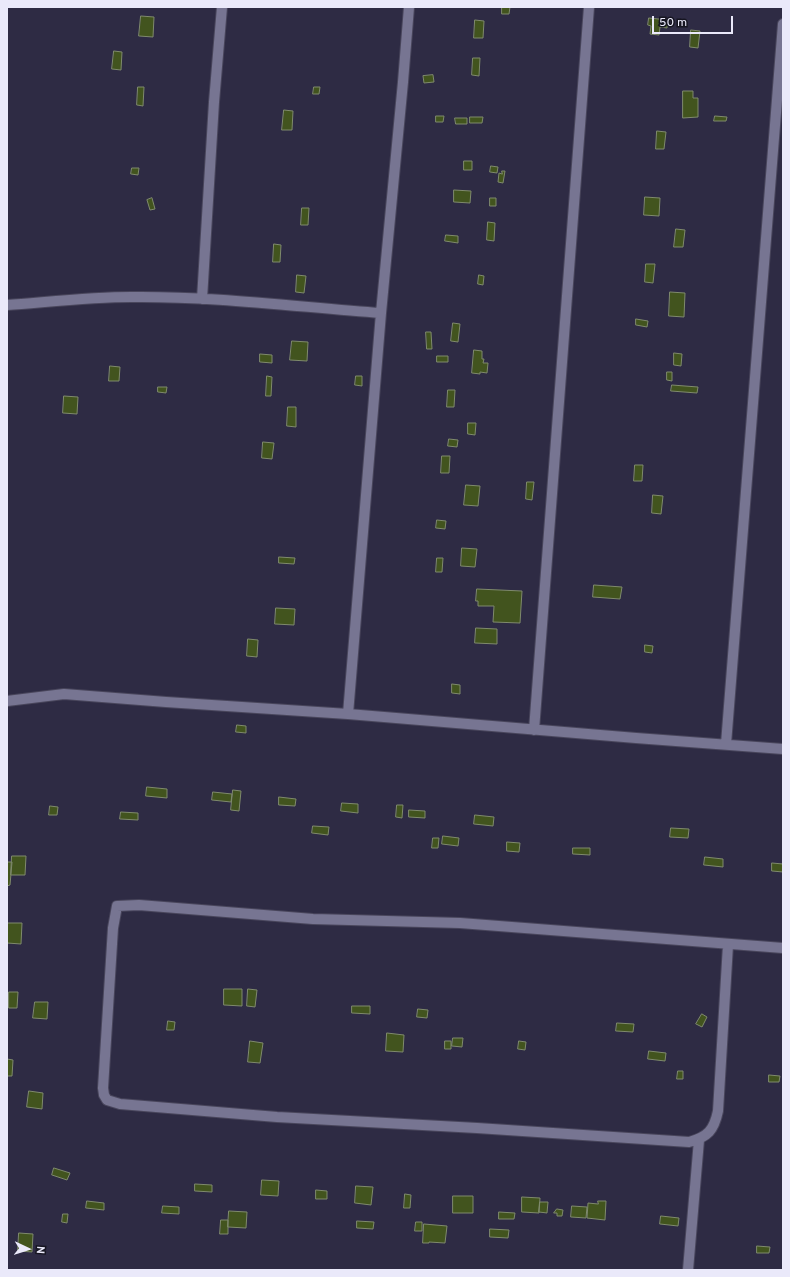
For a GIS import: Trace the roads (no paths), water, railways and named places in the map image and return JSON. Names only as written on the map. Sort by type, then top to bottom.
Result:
[{"type":"street","points":[[202,299],[214,102],[222,7]]},
{"type":"street","points":[[348,714],[403,82],[408,7]]},
{"type":"street","points":[[534,730],[590,7]]},
{"type":"street","points":[[726,744],[783,24]]},
{"type":"street","points":[[7,305],[117,298],[202,299],[382,313]]},
{"type":"street","points":[[7,701],[64,694],[348,714],[534,730],[783,748]]},
{"type":"street","points":[[728,945],[718,1112],[715,1124],[706,1135],[699,1140],[689,1142],[276,1117],[120,1104],[107,1100],[104,1095],[103,1088],[115,915],[117,906],[139,904],[313,919],[460,923],[728,945],[783,948]]},
{"type":"street","points":[[688,1270],[699,1140]]}]
